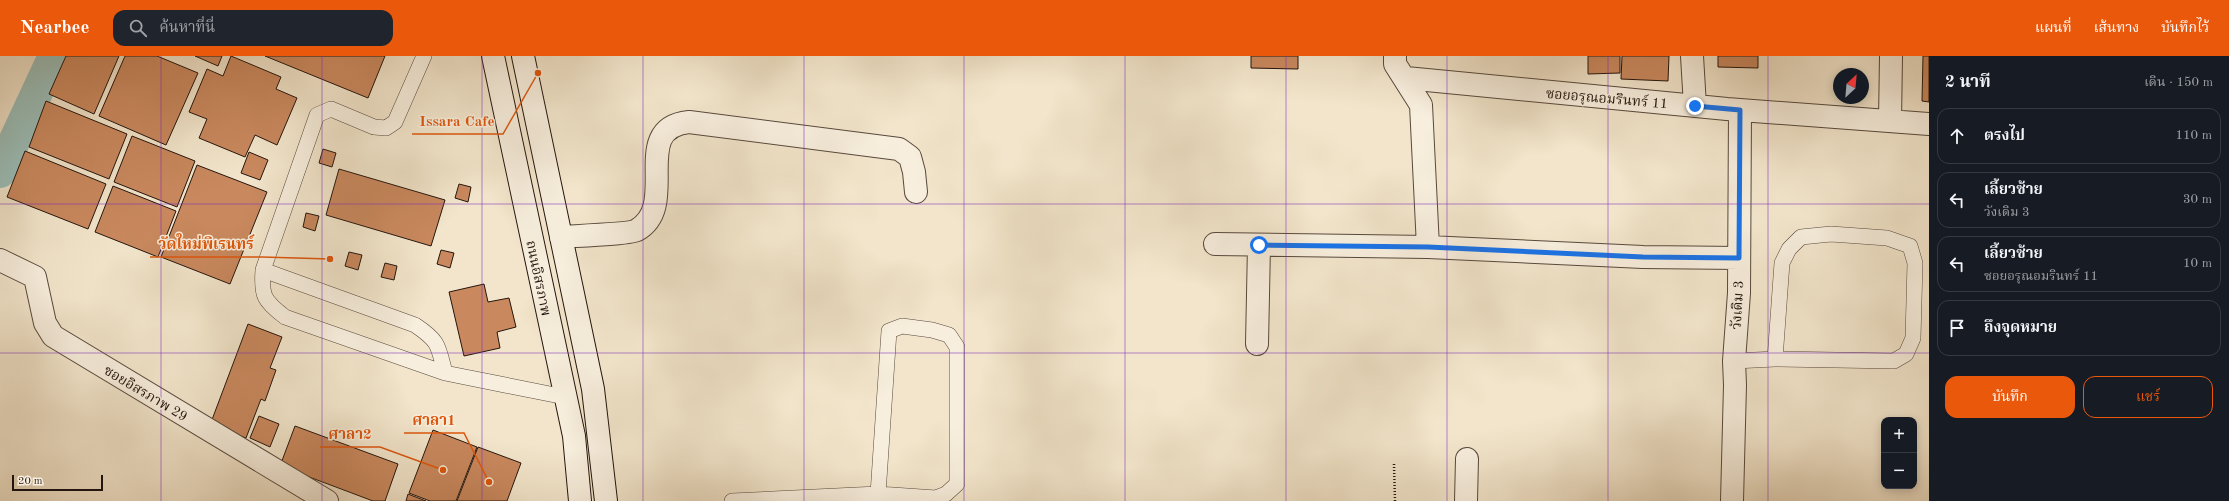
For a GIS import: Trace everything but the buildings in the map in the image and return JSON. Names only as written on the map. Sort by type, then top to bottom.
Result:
[{"type":"street","name":"ถนนอิสรภาพ","points":[[493,56],[574,436],[580,501]]},
{"type":"street","points":[[523,56],[593,389],[606,501]]},
{"type":"street","points":[[1395,56],[1395,64],[1406,78],[1421,105],[1428,247]]},
{"type":"street","points":[[1692,56],[1695,106]]},
{"type":"street","points":[[1890,121],[1891,56]]},
{"type":"street","name":"ซอยอรุณอมรินทร์ 11","points":[[1406,78],[1740,110],[1929,124]]},
{"type":"street","name":"วังเดิม 3","points":[[1732,501],[1735,385],[1734,361],[1739,292],[1740,110]]},
{"type":"street","points":[[561,237],[636,231],[650,218],[658,201],[656,175],[660,139],[666,130],[676,123],[689,122],[899,149],[910,157],[914,172],[916,192]]},
{"type":"street","points":[[1215,244],[1428,247],[1643,257],[1739,258]]},
{"type":"street","points":[[1256,344],[1259,245]]},
{"type":"street","name":"ซอยอิสรภาพ 29","points":[[0,260],[35,277],[45,323],[53,336],[302,495],[327,501]]},
{"type":"street","points":[[1466,501],[1467,459]]},
{"type":"lane","points":[[424,56],[395,122],[386,128],[374,127],[331,109],[317,115],[263,270],[262,290],[272,306],[285,317],[445,373],[565,398]]},
{"type":"lane","points":[[1734,361],[1775,359],[1894,361],[1901,358],[1906,354],[1913,338],[1916,263],[1910,246],[1887,238],[1831,234],[1801,237],[1789,249],[1782,263],[1775,359]]},
{"type":"lane","points":[[263,270],[415,325],[433,337],[440,350],[445,373]]},
{"type":"lane","points":[[732,501],[835,498],[878,494],[936,498],[946,494],[956,484],[957,347],[949,335],[932,330],[902,326],[890,331],[878,494]]},
{"type":"path","points":[[1394,464],[1395,501]]},
{"type":"waterway","points":[[0,172],[54,56]]},
{"type":"place","name":"Issara Cafe","points":[[538,73]]},
{"type":"place","name":"วัดใหม่พิเรนทร์","points":[[330,259]]},
{"type":"place","name":"ศาลา2","points":[[443,470]]},
{"type":"place","name":"ศาลา1","points":[[489,482]]},
{"type":"route","points":[[1259,245],[1428,247],[1643,257],[1739,258],[1740,110],[1695,106]]}]
